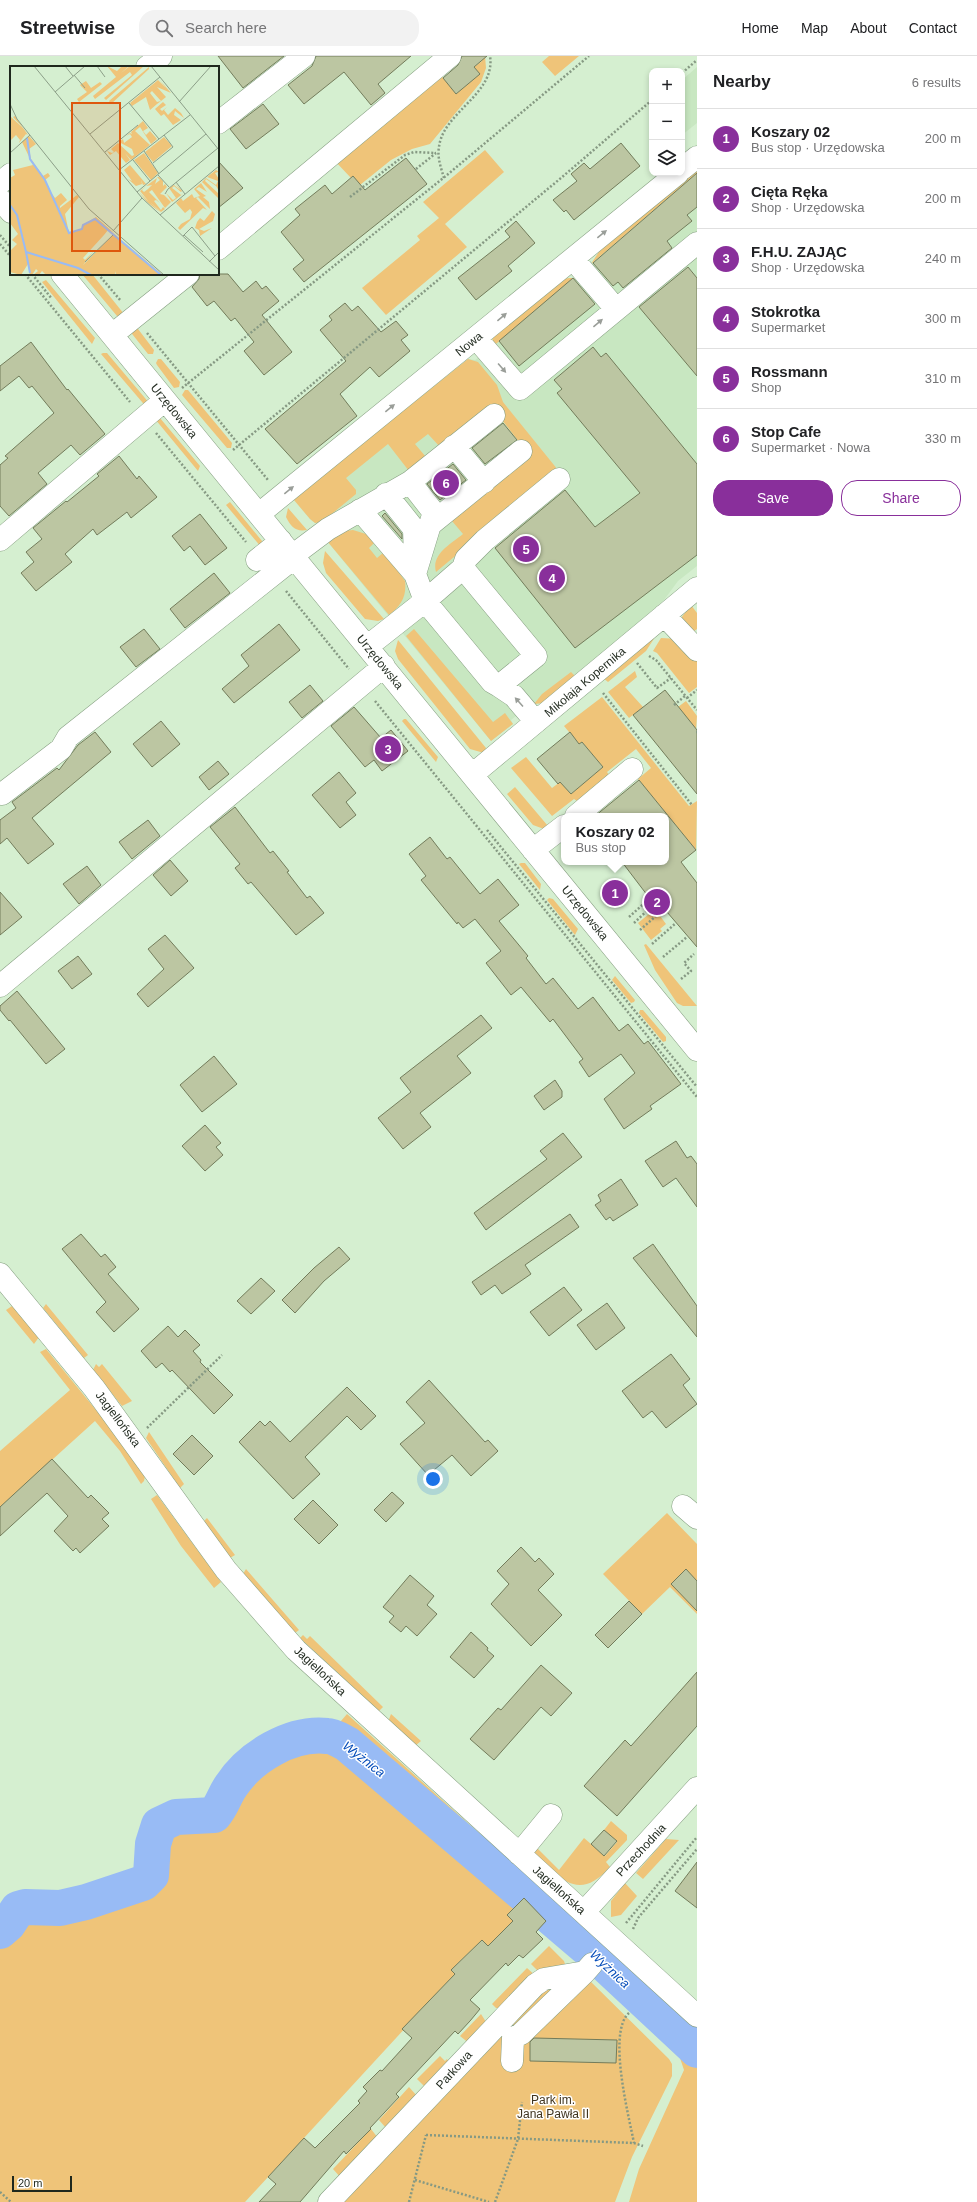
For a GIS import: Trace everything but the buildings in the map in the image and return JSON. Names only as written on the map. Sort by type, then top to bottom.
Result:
[{"type":"street","points":[[148,66],[161,56]]},
{"type":"street","points":[[219,122],[304,56]]},
{"type":"street","points":[[219,248],[450,56]]},
{"type":"street","points":[[685,167],[697,157]]},
{"type":"street","points":[[0,183],[10,175]]},
{"type":"street","name":"Nowa","points":[[259,514],[674,176]]},
{"type":"street","points":[[0,199],[10,211]]},
{"type":"street","points":[[476,338],[520,389],[697,243]]},
{"type":"street","points":[[572,259],[616,309]]},
{"type":"street","name":"Urzędowska","points":[[63,275],[534,850],[690,1028],[697,1050]]},
{"type":"street","points":[[112,335],[187,275]]},
{"type":"street","points":[[0,540],[165,400]]},
{"type":"street","points":[[2,794],[61,749],[68,737],[289,552],[386,494],[410,482],[494,415]]},
{"type":"street","points":[[454,446],[484,482]]},
{"type":"street","points":[[431,524],[521,451]]},
{"type":"street","points":[[368,646],[425,601],[463,568],[466,559],[485,540],[559,479]]},
{"type":"street","points":[[410,482],[431,508],[433,515],[415,574]]},
{"type":"street","points":[[386,494],[414,529],[415,574],[425,601],[492,682],[514,696],[536,722]]},
{"type":"street","points":[[360,510],[415,574]]},
{"type":"street","points":[[257,560],[289,552]]},
{"type":"street","points":[[463,568],[536,656],[499,686]]},
{"type":"street","name":"Mikołaja Kopernika","points":[[472,775],[697,588]]},
{"type":"street","points":[[664,615],[697,650]]},
{"type":"street","points":[[0,986],[384,666]]},
{"type":"street","points":[[580,813],[632,769]]},
{"type":"street","points":[[534,850],[561,828]]},
{"type":"street","name":"Jagiellońska","points":[[0,1274],[94,1388],[134,1441],[226,1570],[296,1650],[584,1912],[599,1957],[697,2016]]},
{"type":"street","name":"Przechodnia","points":[[584,1912],[697,1788]]},
{"type":"street","points":[[519,1854],[551,1815]]},
{"type":"street","points":[[513,2038],[521,2034],[599,1957]]},
{"type":"street","name":"Parkowa","points":[[329,2202],[498,2021],[534,1985],[544,1979],[599,1957]]},
{"type":"street","points":[[498,2021],[513,2038],[512,2061]]},
{"type":"path","points":[[416,169],[437,152],[442,137],[450,123],[486,78],[489,73],[490,56]]},
{"type":"path","points":[[165,400],[444,178],[589,56]]},
{"type":"path","points":[[685,70],[697,60]]},
{"type":"path","points":[[217,464],[561,178],[649,103]]},
{"type":"path","points":[[350,197],[405,155],[414,152],[437,152]]},
{"type":"path","points":[[437,152],[444,178]]},
{"type":"path","points":[[0,235],[10,247]]},
{"type":"path","points":[[0,244],[10,256]]},
{"type":"path","points":[[99,275],[282,495]]},
{"type":"path","points":[[647,656],[656,660],[697,710]]},
{"type":"path","points":[[631,668],[642,659]]},
{"type":"path","points":[[637,663],[657,688],[671,678]]},
{"type":"path","points":[[607,687],[601,691],[692,805]]},
{"type":"path","points":[[674,705],[697,690]]},
{"type":"path","points":[[629,917],[649,899]]},
{"type":"path","points":[[634,923],[654,905]]},
{"type":"path","points":[[640,930],[664,910]]},
{"type":"path","points":[[652,944],[676,923]]},
{"type":"path","points":[[663,957],[687,937]]},
{"type":"path","points":[[681,979],[691,971],[684,963],[694,954]]},
{"type":"path","points":[[687,1074],[697,1087]]},
{"type":"path","points":[[134,1441],[222,1356]]},
{"type":"path","points":[[599,1957],[697,1837]]},
{"type":"path","points":[[638,1918],[697,1849]]},
{"type":"path","points":[[629,2013],[620,2028],[620,2074],[634,2143]]},
{"type":"path","points":[[495,2202],[518,2139],[522,2102]]},
{"type":"path","points":[[409,2202],[427,2128]]},
{"type":"path","points":[[426,2135],[634,2143],[643,2146]]},
{"type":"path","points":[[414,2180],[489,2202]]},
{"type":"path","points":[[0,2192],[11,2202]]},
{"type":"shaded area","points":[[697,67],[697,123],[685,133],[685,104],[685,77]]},
{"type":"shaded area","points":[[697,173],[697,566],[678,581],[664,600],[597,658],[539,704],[534,704],[525,709],[511,720],[513,724],[491,741],[327,541],[322,522],[315,523],[294,500],[468,359],[475,360],[487,351]]},
{"type":"green space","points":[[478,56],[485,56],[486,68],[481,82],[430,144],[412,149],[391,160],[360,185],[353,176],[351,178],[334,160],[439,73],[456,94],[480,74],[474,67],[482,61]]},
{"type":"green space","points":[[549,56],[579,56],[555,76],[542,62]]},
{"type":"green space","points":[[485,150],[504,172],[445,224],[467,247],[386,315],[362,288],[420,240],[417,236],[439,218],[423,202]]},
{"type":"green space","points":[[697,169],[697,173],[591,264],[602,247]]},
{"type":"green space","points":[[83,275],[93,275],[124,314],[120,318]]},
{"type":"green space","points":[[574,278],[490,349],[493,337],[564,279]]},
{"type":"green space","points":[[46,280],[95,338],[92,344],[42,282]]},
{"type":"green space","points":[[135,325],[154,350],[153,354],[148,354],[129,330]]},
{"type":"green space","points":[[107,353],[150,404],[148,409],[101,354]]},
{"type":"green space","points":[[158,359],[161,359],[180,382],[179,387],[174,388],[157,365],[156,363]]},
{"type":"green space","points":[[468,359],[478,362],[497,385],[503,402],[558,470],[436,572],[436,560],[439,555],[463,534],[452,521],[531,457],[491,406],[440,447],[428,434],[415,444],[426,457],[409,471],[388,444],[346,478],[356,490],[356,494],[322,522],[315,523],[310,519],[294,500],[295,497]]},
{"type":"green space","points":[[185,390],[188,390],[232,443],[231,448],[227,448],[182,395]]},
{"type":"green space","points":[[160,418],[200,466],[198,471],[155,419]]},
{"type":"green space","points":[[230,502],[262,541],[261,547],[226,505]]},
{"type":"green space","points":[[288,508],[307,530],[294,528],[290,524],[286,517]]},
{"type":"green space","points":[[353,530],[366,534],[376,541],[369,548],[377,558],[384,552],[405,581],[404,596],[397,608],[389,615],[327,541],[345,531]]},
{"type":"green space","points":[[325,551],[384,619],[378,621],[365,619],[326,573],[323,563]]},
{"type":"green space","points":[[691,605],[697,613],[697,629],[689,635],[681,618]]},
{"type":"green space","points":[[414,629],[493,722],[505,713],[513,724],[491,741],[406,636]]},
{"type":"green space","points":[[657,634],[646,651],[608,682],[603,678]]},
{"type":"green space","points":[[661,638],[679,639],[697,660],[697,687],[689,693],[657,653],[653,651]]},
{"type":"green space","points":[[398,640],[486,748],[484,753],[470,749],[398,659],[395,651]]},
{"type":"green space","points":[[635,671],[637,677],[625,687],[643,707],[629,718],[608,692]]},
{"type":"green space","points":[[571,672],[576,677],[543,703],[534,704],[542,694]]},
{"type":"green space","points":[[602,697],[689,806],[697,801],[696,850],[669,817],[669,813],[666,813],[638,779],[651,768],[636,749],[607,772],[609,775],[577,801],[574,799],[552,816],[511,768],[526,757],[552,788],[560,782],[571,794],[603,767],[582,742],[579,744],[564,726]]},
{"type":"green space","points":[[686,701],[697,716],[696,729],[678,707]]},
{"type":"green space","points":[[406,719],[438,757],[436,762],[402,721]]},
{"type":"green space","points":[[515,787],[548,826],[544,829],[533,825],[507,794]]},
{"type":"green space","points":[[525,863],[541,884],[540,890],[519,864]]},
{"type":"green space","points":[[549,898],[553,899],[578,929],[575,935],[547,900]]},
{"type":"green space","points":[[655,909],[666,924],[660,929],[662,931],[651,940],[638,923]]},
{"type":"green space","points":[[646,944],[697,1006],[683,1006],[677,1003],[655,970],[644,945]]},
{"type":"green space","points":[[615,976],[635,1000],[634,1002],[631,1003],[612,980]]},
{"type":"green space","points":[[640,1010],[643,1010],[666,1037],[666,1041],[663,1042],[639,1013]]},
{"type":"green space","points":[[46,1304],[88,1355],[84,1358],[43,1308]]},
{"type":"green space","points":[[12,1306],[39,1337],[34,1344],[6,1310]]},
{"type":"green space","points":[[46,1349],[105,1421],[145,1476],[144,1481],[141,1484],[120,1451],[95,1421],[0,1507],[0,1451],[70,1390],[40,1352]]},
{"type":"green space","points":[[96,1364],[99,1367],[102,1364],[132,1401],[122,1406],[93,1370]]},
{"type":"green space","points":[[149,1432],[184,1484],[180,1488],[146,1438]]},
{"type":"green space","points":[[157,1495],[221,1582],[214,1588],[181,1546],[151,1499]]},
{"type":"green space","points":[[667,1513],[697,1544],[697,1614],[670,1587],[642,1614],[603,1574]]},
{"type":"green space","points":[[207,1518],[235,1555],[230,1558],[203,1522]]},
{"type":"green space","points":[[246,1569],[299,1630],[295,1633],[243,1574]]},
{"type":"green space","points":[[303,1635],[307,1639],[310,1636],[383,1707],[379,1711],[300,1638]]},
{"type":"green space","points":[[347,1714],[575,1920],[600,1944],[601,1948],[581,1962],[556,1940],[560,1935],[524,1898],[507,1915],[513,1921],[488,1946],[482,1940],[451,1970],[455,1974],[245,2202],[0,2202],[0,1931],[8,1924],[18,1909],[25,1907],[60,1908],[86,1902],[143,1883],[151,1875],[153,1844],[159,1825],[176,1817],[214,1815],[229,1789],[240,1774],[250,1764],[273,1749],[286,1743],[299,1739],[328,1736]]},
{"type":"green space","points":[[391,1714],[421,1741],[415,1746],[388,1722]]},
{"type":"green space","points":[[611,1821],[627,1835],[627,1840],[606,1862],[610,1867],[598,1878],[587,1884],[576,1885],[567,1882],[557,1875],[528,1848],[532,1843],[559,1870],[584,1838],[605,1856],[617,1842],[604,1830]]},
{"type":"green space","points":[[666,1839],[679,1840],[643,1879],[636,1873]]},
{"type":"green space","points":[[625,1883],[637,1896],[621,1915],[611,1917],[611,1901]]},
{"type":"green space","points":[[549,1946],[564,1961],[565,1964],[542,1975],[531,1964]]},
{"type":"green space","points":[[608,1954],[612,1955],[697,2033],[697,2049],[601,1960]]},
{"type":"green space","points":[[601,1960],[697,2050],[697,2202],[629,2202],[639,2169],[684,2070],[680,2058],[593,1975]]},
{"type":"green space","points":[[527,1968],[537,1977],[505,2008],[496,2008],[492,2004]]},
{"type":"green space","name":"Park im. Jana Pawła II","points":[[585,1976],[669,2059],[672,2064],[672,2076],[632,2157],[615,2202],[336,2202],[542,1986]]},
{"type":"green space","points":[[481,2014],[486,2022],[470,2044],[460,2036]]},
{"type":"green space","points":[[440,2056],[445,2061],[447,2059],[449,2063],[425,2087],[417,2079]]},
{"type":"green space","points":[[409,2087],[417,2096],[386,2128],[379,2120]]},
{"type":"green space","points":[[371,2129],[378,2138],[341,2178],[333,2169]]},
{"type":"waterway","name":"Wyżnica","points":[[0,1931],[8,1924],[18,1909],[25,1907],[60,1908],[86,1902],[143,1883],[151,1875],[153,1844],[159,1825],[176,1817],[214,1815],[239,1775],[260,1756],[286,1742],[299,1738],[330,1736],[347,1744],[594,1954],[697,2050]]},
{"type":"place","name":"Stop Cafe","points":[[446,483]]},
{"type":"place","name":"Rossmann","points":[[526,549]]},
{"type":"place","name":"Stokrotka","points":[[552,578]]},
{"type":"place","name":"F.H.U. ZAJĄC","points":[[388,749]]},
{"type":"place","name":"Koszary 02","points":[[615,893]]},
{"type":"place","name":"Cięta Ręka","points":[[657,902]]}]
